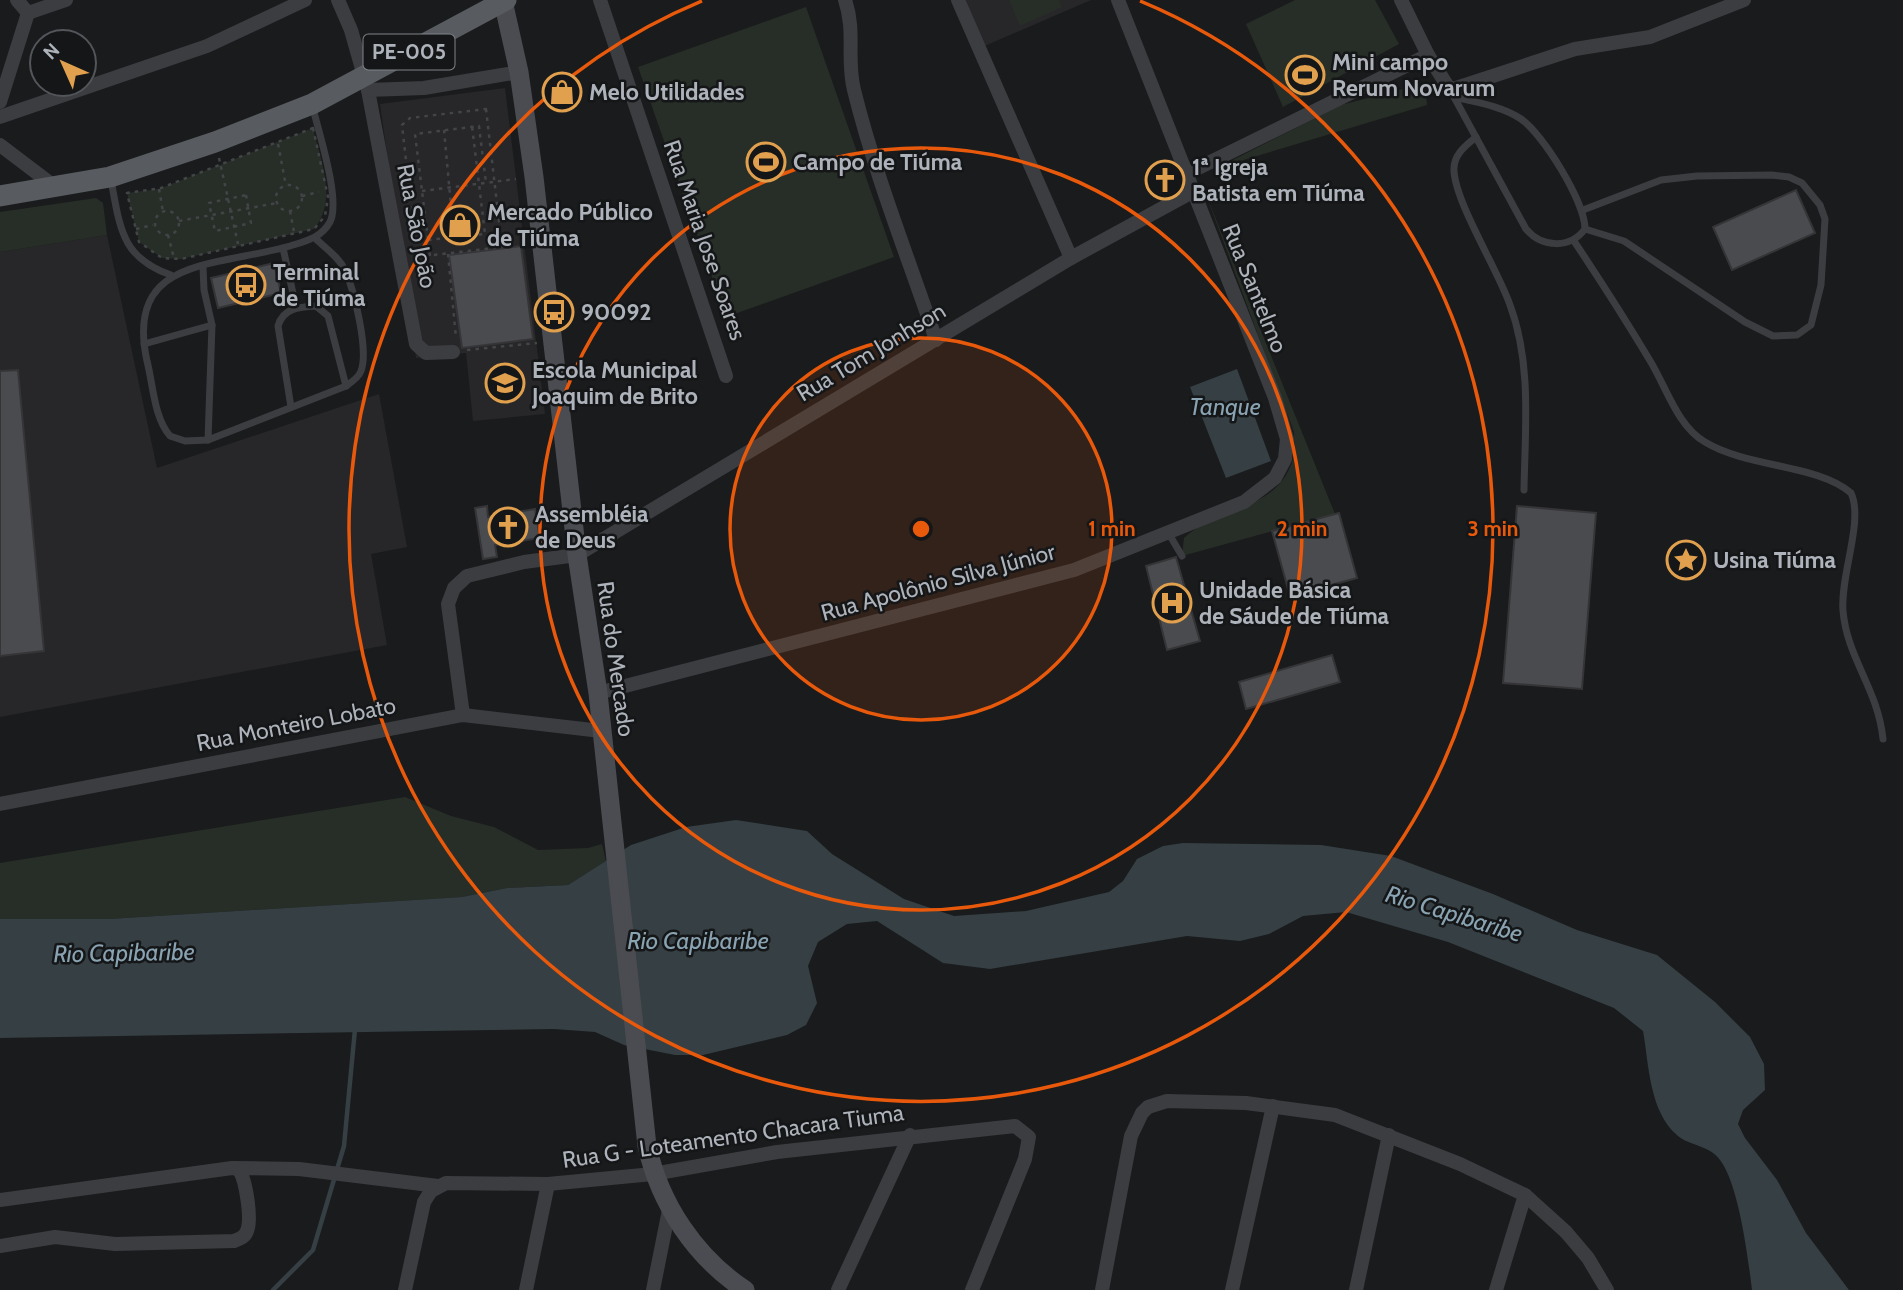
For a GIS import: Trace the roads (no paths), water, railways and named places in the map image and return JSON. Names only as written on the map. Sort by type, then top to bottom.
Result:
[{"type":"main road","name":"PE-005","points":[[0,196],[110,177],[215,142],[366,83],[505,1]]},
{"type":"main road","name":"Rua do Mercado","points":[[505,1],[519,72],[534,177],[577,555],[598,693],[640,1085],[653,1174],[669,1210],[704,1254],[745,1290]]},
{"type":"street","points":[[17,0],[28,13]]},
{"type":"street","points":[[28,13],[66,0]]},
{"type":"street","points":[[0,117],[207,46],[305,0]]},
{"type":"street","points":[[338,0],[351,30],[366,83],[424,88],[519,72]]},
{"type":"street","name":"Rua Maria Jose Soares","points":[[600,0],[726,376]]},
{"type":"street","points":[[845,0],[852,25],[851,68],[860,112],[936,340]]},
{"type":"street","points":[[958,0],[1071,258]]},
{"type":"street","name":"Rua Santelmo","points":[[1118,0],[1284,424],[1285,459],[1276,478]]},
{"type":"street","points":[[1402,0],[1428,55],[1452,93],[1575,49],[1650,37],[1744,0]]},
{"type":"street","points":[[0,102],[28,13]]},
{"type":"street","points":[[1186,174],[1428,55]]},
{"type":"street","name":"Rua São João","points":[[366,83],[416,344],[424,353],[455,351]]},
{"type":"street","points":[[0,145],[54,186]]},
{"type":"street","name":"Rua Tom Jonhson","points":[[577,555],[1071,258],[1192,192]]},
{"type":"street","name":"Rua Apolônio Silva Júnior","points":[[598,693],[1074,570],[1170,534],[1244,502],[1276,478]]},
{"type":"street","points":[[463,715],[450,596],[460,581],[467,576],[524,562],[577,555]]},
{"type":"street","name":"Rua Monteiro Lobato","points":[[0,804],[463,715],[601,731]]},
{"type":"street","points":[[1102,1290],[1131,1136],[1142,1113],[1156,1103],[1273,1106],[1335,1115],[1389,1135],[1525,1195],[1566,1232],[1588,1258],[1607,1290]]},
{"type":"street","points":[[1232,1290],[1273,1106]]},
{"type":"street","name":"Rua G - Loteamento Chacara Tiuma","points":[[0,1200],[239,1170],[299,1169],[438,1186],[458,1182],[548,1184],[653,1174],[715,1161],[910,1135],[1015,1126],[1029,1137],[1025,1159],[972,1290]]},
{"type":"street","points":[[838,1290],[910,1135]]},
{"type":"street","points":[[1356,1290],[1389,1135]]},
{"type":"street","points":[[0,1246],[55,1237],[115,1244],[234,1241],[243,1238],[248,1230],[245,1179],[239,1170]]},
{"type":"street","points":[[526,1290],[548,1184]]},
{"type":"street","points":[[405,1290],[424,1202],[438,1186]]},
{"type":"street","points":[[1496,1290],[1525,1195]]},
{"type":"street","points":[[653,1290],[669,1210]]},
{"type":"lane","points":[[1452,93],[1500,110],[1526,123],[1544,143],[1583,210],[1585,229],[1574,241],[1548,244],[1532,237],[1452,93]]},
{"type":"lane","points":[[312,104],[334,204],[330,221],[315,238],[171,275],[148,301],[142,325],[144,344],[164,429],[177,439],[208,440],[346,386],[362,369],[360,328],[345,270],[315,238]]},
{"type":"lane","points":[[1476,136],[1457,156],[1454,171],[1469,214],[1510,305],[1519,339],[1526,384],[1524,491]]},
{"type":"lane","points":[[1583,210],[1661,180],[1698,176],[1772,175],[1789,177],[1802,183],[1815,197],[1825,219],[1821,285],[1811,325],[1797,335],[1773,336],[1745,322],[1624,241],[1585,229]]},
{"type":"lane","points":[[110,177],[118,221],[131,250],[139,261],[171,275]]},
{"type":"lane","points":[[1574,241],[1651,362],[1689,429],[1721,450],[1753,461],[1825,478],[1851,493],[1855,509],[1843,579],[1843,612],[1851,650],[1880,712],[1883,739]]},
{"type":"lane","points":[[283,248],[296,307]]},
{"type":"lane","points":[[203,267],[204,290],[212,325],[208,440]]},
{"type":"lane","points":[[291,407],[278,326],[282,316],[296,307],[316,306],[328,316],[346,386]]},
{"type":"lane","points":[[144,344],[212,325]]},
{"type":"lane","points":[[1170,534],[1182,556]]},
{"type":"water","name":"Tanque","points":[[1237,369],[1271,461],[1226,478],[1190,387]]},
{"type":"water","name":"Rio Capibaribe","points":[[736,820],[807,831],[832,854],[904,899],[954,916],[1026,911],[1109,892],[1123,881],[1137,859],[1163,846],[1183,843],[1321,845],[1391,856],[1493,894],[1577,930],[1657,955],[1715,1002],[1750,1037],[1764,1064],[1765,1090],[1743,1110],[1738,1124],[1745,1138],[1777,1180],[1806,1233],[1849,1290],[1752,1290],[1742,1222],[1727,1171],[1716,1155],[1678,1136],[1668,1126],[1652,1087],[1643,1031],[1614,1008],[1448,942],[1346,912],[1303,916],[1269,934],[1240,941],[1187,936],[990,969],[943,963],[877,921],[847,924],[818,942],[808,966],[817,1003],[806,1025],[787,1035],[703,1055],[675,1055],[624,1045],[595,1032],[554,1029],[0,1038],[0,919],[109,919],[462,897],[507,888],[568,885],[631,845],[686,827]]},
{"type":"waterway","points":[[273,1290],[313,1250],[344,1146],[355,1029]]},
{"type":"place","name":"Mini campo Rerum Novarum","points":[[1305,75]]},
{"type":"place","name":"Melo Utilidades","points":[[562,92]]},
{"type":"place","name":"Campo de Tiúma","points":[[766,162]]},
{"type":"place","name":"1ª Igreja Batista em Tiúma","points":[[1165,180]]},
{"type":"place","name":"Mercado Público de Tiúma","points":[[460,225]]},
{"type":"place","name":"Terminal de Tiúma","points":[[246,285]]},
{"type":"place","name":"90092","points":[[554,312]]},
{"type":"place","name":"Escola Municipal Joaquim de Brito","points":[[505,383]]},
{"type":"place","name":"Assembléia de Deus","points":[[508,527]]},
{"type":"place","name":"Usina Tiúma","points":[[1686,560]]},
{"type":"place","name":"Unidade Básica de Sáude de Tiúma","points":[[1172,603]]}]
